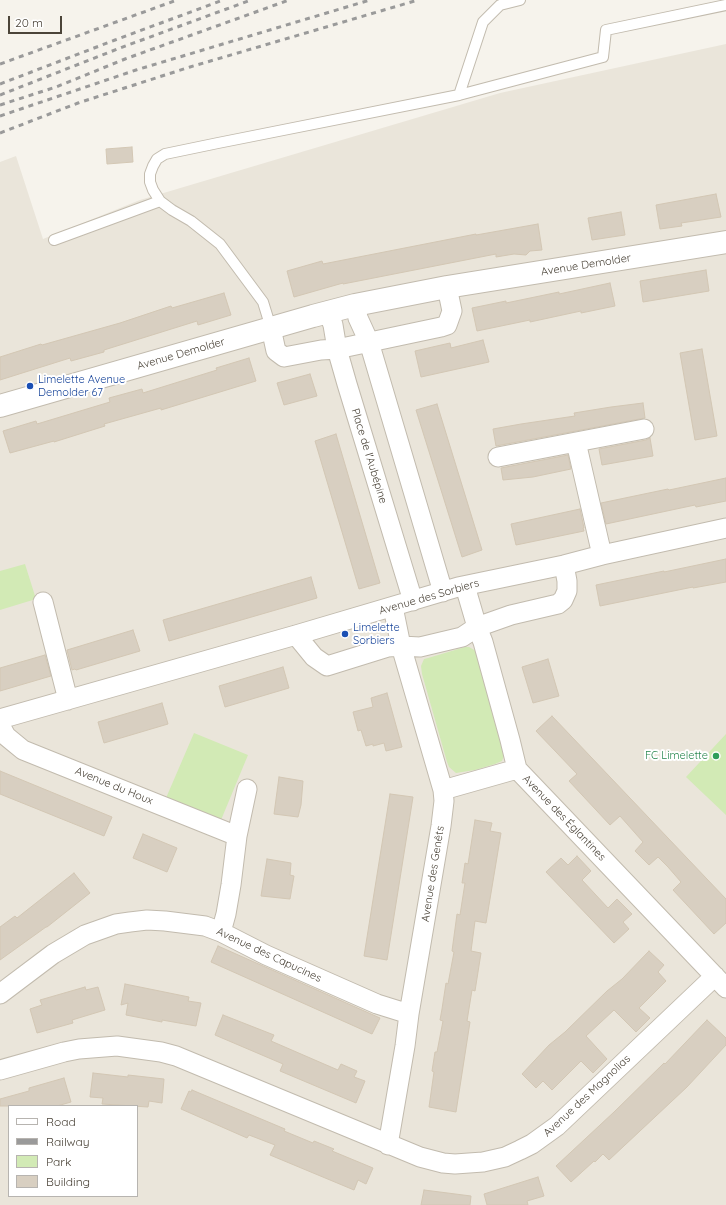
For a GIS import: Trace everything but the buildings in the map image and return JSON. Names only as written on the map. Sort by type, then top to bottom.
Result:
[{"type":"street","name":"Avenue Demolder","points":[[0,406],[328,311],[447,287],[726,242]]},
{"type":"street","points":[[271,328],[276,351],[284,357],[321,350],[337,349],[447,325],[452,311],[447,287]]},
{"type":"street","points":[[355,305],[358,318],[369,342],[443,592]]},
{"type":"street","name":"Place de l'Aubépine","points":[[328,311],[333,325],[337,349],[413,601]]},
{"type":"street","points":[[498,457],[644,429]]},
{"type":"street","points":[[576,442],[602,555]]},
{"type":"street","name":"Avenue des Sorbiers","points":[[0,719],[465,586],[726,528]]},
{"type":"street","points":[[296,635],[314,657],[327,666],[388,647],[420,647],[462,637],[477,627],[513,615],[558,604],[563,600],[567,591],[564,565]]},
{"type":"street","name":"Avenue des Églantines","points":[[465,586],[498,695],[517,769],[720,982]]},
{"type":"street","points":[[43,602],[68,700]]},
{"type":"street","name":"Avenue des Genêts","points":[[388,1145],[444,801],[443,790],[401,646],[393,607]]},
{"type":"street","name":"Avenue du Houx","points":[[0,725],[6,736],[23,750],[237,836]]},
{"type":"street","points":[[443,790],[517,769]]},
{"type":"street","points":[[221,932],[231,885],[237,836],[248,789]]},
{"type":"street","name":"Avenue des Capucines","points":[[0,994],[73,942],[91,933],[116,924],[147,920],[204,926],[221,932],[377,1004],[409,1014]]},
{"type":"street","name":"Avenue des Magnolias","points":[[388,1145],[431,1161],[455,1164],[493,1160],[505,1157],[532,1144],[557,1126],[720,982]]},
{"type":"street","points":[[0,1070],[79,1049],[116,1046],[161,1052],[182,1058],[388,1145]]},
{"type":"lane","points":[[459,95],[483,22],[500,5],[520,0]]},
{"type":"lane","points":[[271,328],[263,302],[220,244],[160,201],[150,182],[150,174],[157,159],[165,154],[459,95],[603,57],[606,30],[726,5]]},
{"type":"lane","points":[[54,240],[160,201]]},
{"type":"shaded area","points":[[726,44],[726,1205],[0,1205],[0,162],[16,156],[43,239],[140,200],[500,93]]},
{"type":"green space","points":[[25,564],[36,599],[0,610],[0,571]]},
{"type":"green space","points":[[469,647],[476,651],[504,756],[502,761],[495,764],[475,770],[456,773],[449,767],[447,762],[421,666],[424,659]]},
{"type":"green space","points":[[194,733],[248,755],[221,820],[166,798]]},
{"type":"green space","name":"FC Limelette","points":[[726,734],[726,815],[686,777]]},
{"type":"railway","points":[[0,64],[177,0]]},
{"type":"railway","points":[[0,84],[223,0]]},
{"type":"railway","points":[[0,95],[120,48],[251,0]]},
{"type":"railway","points":[[0,105],[56,87],[125,59],[289,0]]},
{"type":"railway","points":[[0,116],[136,70],[370,0]]},
{"type":"railway","points":[[0,133],[78,103],[190,67],[418,0]]},
{"type":"place","name":"Limelette Avenue Demolder 67","points":[[30,386]]},
{"type":"place","name":"Limelette Sorbiers","points":[[345,634]]},
{"type":"place","name":"FC Limelette","points":[[716,756]]}]
